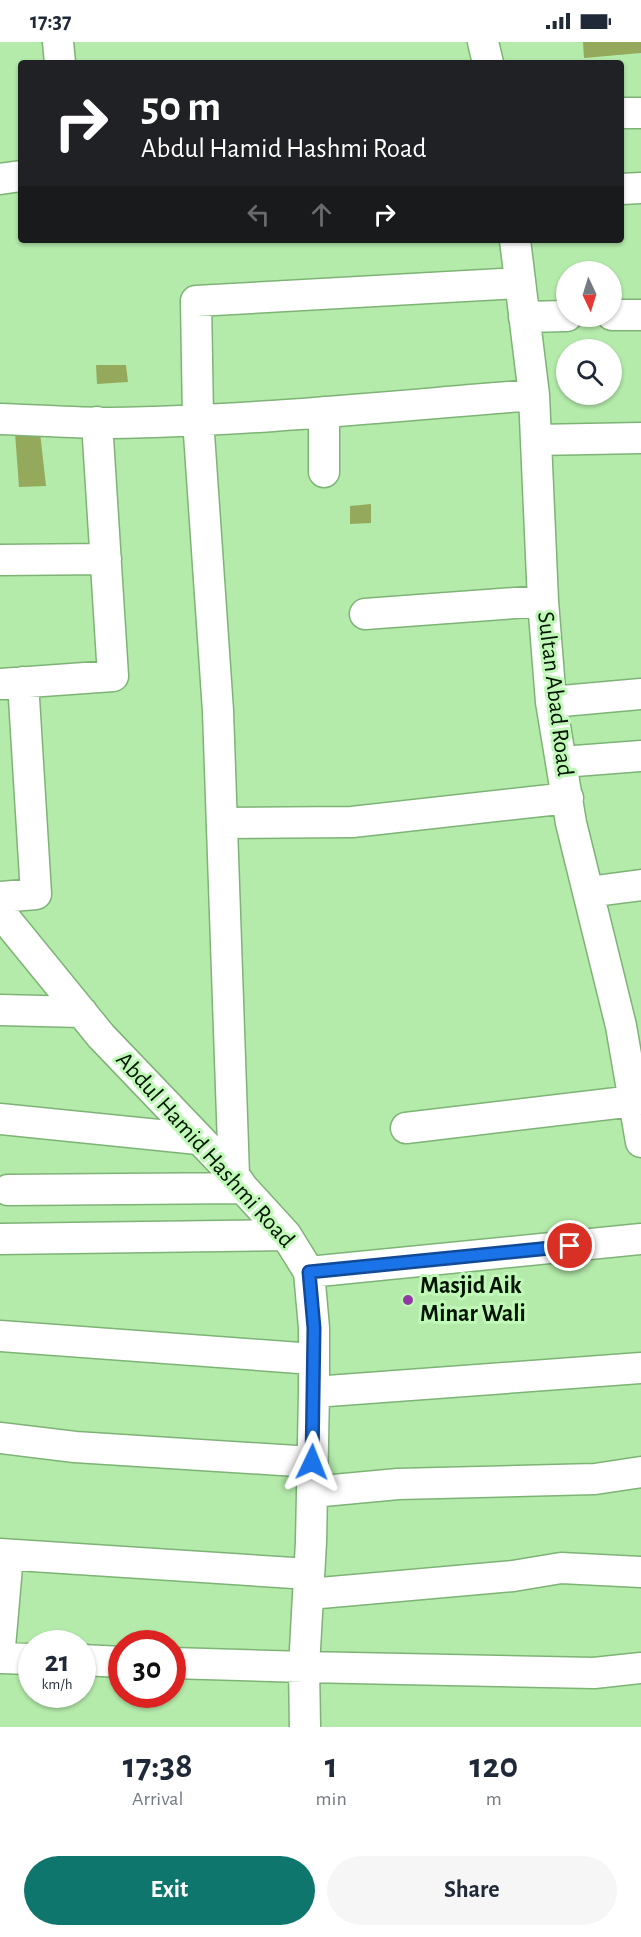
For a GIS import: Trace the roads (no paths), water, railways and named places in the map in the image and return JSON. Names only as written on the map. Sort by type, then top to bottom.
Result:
[{"type":"street","points":[[58,42],[60,60]]},
{"type":"street","points":[[483,42],[487,60]]},
{"type":"street","points":[[624,113],[641,113]]},
{"type":"street","points":[[0,179],[18,177]]},
{"type":"street","points":[[624,189],[641,188]]},
{"type":"street","name":"Sultan Abad Road","points":[[514,243],[534,395],[550,702],[571,823],[621,1026],[641,1142]]},
{"type":"street","points":[[8,1190],[239,1182],[218,711],[198,419],[196,301],[520,283]]},
{"type":"street","points":[[622,315],[641,315]]},
{"type":"street","points":[[524,317],[556,316]]},
{"type":"street","points":[[0,419],[97,422],[198,419],[324,412],[534,395]]},
{"type":"street","points":[[324,412],[324,472]]},
{"type":"street","points":[[0,897],[36,894],[11,683],[113,676],[97,422]]},
{"type":"street","points":[[536,440],[641,438]]},
{"type":"street","points":[[0,560],[106,559]]},
{"type":"street","points":[[365,614],[543,600]]},
{"type":"street","points":[[550,702],[641,694]]},
{"type":"street","points":[[562,762],[641,756]]},
{"type":"street","points":[[222,823],[352,822],[568,798]]},
{"type":"street","points":[[588,892],[641,885]]},
{"type":"street","name":"Abdul Hamid Hashmi Road","points":[[0,912],[101,1035],[286,1235],[309,1272],[641,1239]]},
{"type":"street","points":[[0,1010],[82,1012]]},
{"type":"street","points":[[406,1128],[634,1101]]},
{"type":"street","points":[[0,1119],[198,1139]]},
{"type":"street","points":[[0,1239],[286,1235]]},
{"type":"street","points":[[304,1727],[314,1392],[314,1328],[309,1272]]},
{"type":"street","points":[[0,1336],[313,1359]]},
{"type":"street","points":[[314,1392],[641,1368]]},
{"type":"street","points":[[0,1438],[75,1447],[312,1462]]},
{"type":"street","points":[[312,1492],[398,1484],[595,1479],[641,1472]]},
{"type":"street","points":[[0,1647],[4,1555],[309,1584],[513,1576],[561,1568],[641,1572]]},
{"type":"street","points":[[0,1658],[18,1659]]},
{"type":"street","points":[[186,1663],[594,1673],[641,1668]]},
{"type":"place","name":"Masjid Aik Minar Wali","points":[[408,1300]]}]
